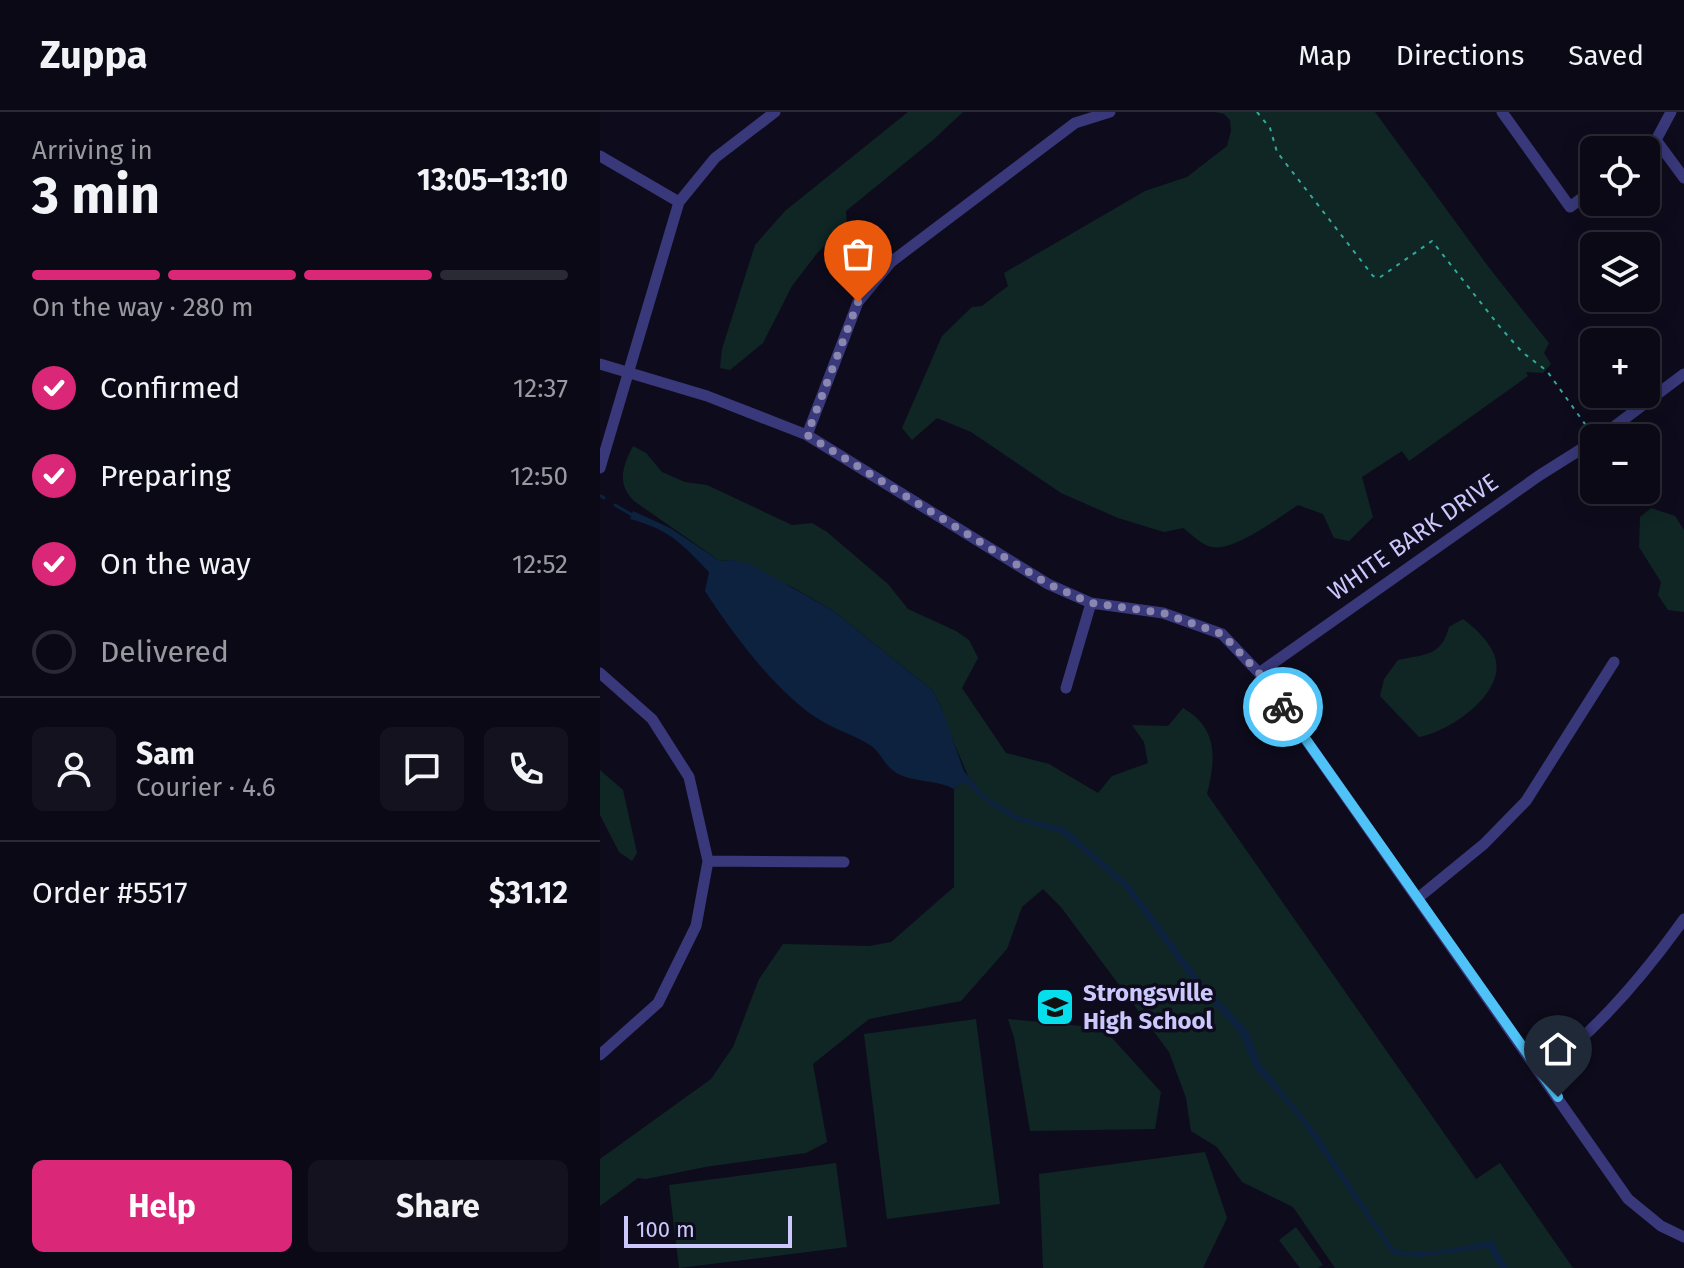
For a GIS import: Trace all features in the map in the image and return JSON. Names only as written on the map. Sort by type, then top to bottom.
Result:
[{"type":"street","points":[[600,468],[679,202],[715,158],[775,112]]},
{"type":"street","points":[[807,435],[858,302],[891,262],[1075,123],[1110,112]]},
{"type":"street","points":[[1502,112],[1570,207],[1580,200]]},
{"type":"street","points":[[1658,136],[1671,112]]},
{"type":"street","points":[[1660,145],[1684,178]]},
{"type":"street","points":[[600,156],[679,202]]},
{"type":"street","points":[[600,364],[707,396],[807,435],[1048,584],[1091,603],[1163,613],[1222,634],[1259,673],[1628,1199],[1661,1226],[1684,1237]]},
{"type":"street","name":"WHITE BARK DRIVE","points":[[1616,424],[1684,374]]},
{"type":"street","name":"WHITE BARK DRIVE","points":[[1259,673],[1580,449]]},
{"type":"street","points":[[1066,688],[1091,603]]},
{"type":"street","points":[[1418,898],[1484,844],[1526,801],[1614,662]]},
{"type":"street","points":[[600,673],[652,719],[689,777],[708,861],[696,926],[658,1003],[600,1055]]},
{"type":"street","points":[[708,861],[844,862]]},
{"type":"street","points":[[1541,1072],[1623,995],[1657,958],[1684,919]]},
{"type":"path","points":[[1257,112],[1270,128],[1277,152],[1373,276],[1379,278],[1432,241],[1522,352],[1547,371],[1585,424]]},
{"type":"green space","points":[[908,112],[963,112],[846,211],[847,225],[818,252],[792,286],[763,343],[730,370],[720,368],[722,349],[755,245],[785,211]]},
{"type":"green space","points":[[1215,112],[1375,112],[1490,269],[1549,343],[1544,353],[1551,364],[1543,373],[1526,372],[1528,376],[1409,461],[1402,451],[1362,477],[1373,517],[1349,541],[1334,538],[1323,514],[1298,505],[1241,540],[1229,545],[1208,546],[1183,528],[1164,532],[1118,518],[1061,493],[971,432],[937,418],[912,440],[902,428],[942,336],[972,307],[982,306],[1008,286],[1004,273],[1145,191],[1187,177],[1227,146],[1230,120],[1224,114]]},
{"type":"green space","points":[[633,446],[646,453],[662,472],[685,482],[707,485],[792,525],[812,523],[888,584],[908,609],[969,640],[978,658],[962,688],[1006,753],[1049,764],[1098,793],[1112,776],[1148,763],[1144,742],[1132,725],[1168,726],[1183,708],[1194,716],[1203,725],[1212,745],[1207,794],[1476,1179],[1500,1163],[1573,1268],[1335,1268],[1293,1207],[1242,1182],[1217,1147],[1191,1131],[1186,1098],[1169,1052],[1061,907],[1043,889],[1022,907],[1007,949],[961,1001],[869,1019],[813,1064],[827,1142],[806,1153],[638,1178],[600,1206],[600,1159],[711,1079],[733,1047],[759,979],[783,944],[869,946],[891,942],[954,887],[954,789],[969,778],[932,690],[832,610],[792,587],[732,560],[720,561],[634,501],[623,481],[626,460]]},
{"type":"green space","points":[[1651,508],[1675,516],[1684,530],[1684,612],[1668,610],[1658,595],[1661,582],[1639,547],[1640,517]]},
{"type":"green space","points":[[1463,619],[1480,634],[1493,652],[1497,666],[1494,681],[1475,707],[1461,718],[1419,737],[1380,696],[1384,679],[1398,660],[1424,655],[1436,649],[1446,637],[1449,627]]},
{"type":"green space","points":[[600,770],[623,790],[637,853],[632,861],[619,852],[600,815]]},
{"type":"green space","points":[[976,1019],[1000,1204],[887,1219],[864,1034]]},
{"type":"green space","points":[[1008,1019],[1103,1028],[1161,1092],[1155,1129],[1030,1131],[1014,1037]]},
{"type":"green space","points":[[1205,1152],[1227,1218],[1203,1268],[1043,1268],[1039,1174]]},
{"type":"green space","points":[[836,1163],[847,1247],[679,1268],[669,1185]]},
{"type":"green space","points":[[1296,1227],[1323,1265],[1300,1268],[1279,1240]]},
{"type":"water","points":[[633,511],[670,528],[720,561],[732,560],[752,565],[832,610],[932,690],[964,771],[984,795],[1018,816],[1065,828],[1130,885],[1201,981],[1249,1032],[1260,1063],[1318,1135],[1393,1248],[1429,1252],[1493,1240],[1508,1268],[1499,1268],[1488,1248],[1418,1257],[1392,1254],[1298,1117],[1256,1070],[1238,1031],[1193,982],[1124,887],[1061,833],[1013,819],[964,782],[954,789],[902,775],[891,769],[870,745],[826,724],[804,709],[757,662],[716,608],[705,591],[709,572],[674,539],[630,519]]},
{"type":"waterway","points":[[615,505],[634,516]]},
{"type":"way so far","points":[[858,302],[807,435],[1048,584],[1091,603],[1163,613],[1222,634],[1259,673],[1283,707]]},
{"type":"place","name":"Strongsville High School","points":[[1055,1007]]},
{"type":"route","points":[[1283,707],[1558,1097]]}]
